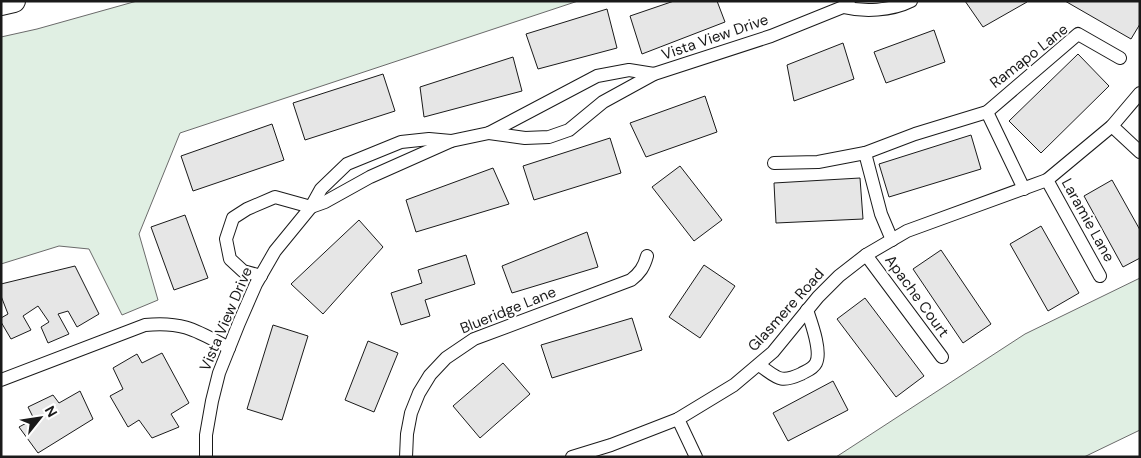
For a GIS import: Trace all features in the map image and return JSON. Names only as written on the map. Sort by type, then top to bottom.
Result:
[{"type":"highway","points":[[1,4],[14,1]]},
{"type":"street","name":"Vista View Drive","points":[[489,133],[525,138],[549,136],[569,130],[602,102],[654,74],[771,36],[846,4],[855,10],[875,10],[903,6],[912,1]]},
{"type":"street","name":"Ramapo Lane","points":[[774,163],[818,162],[865,153],[915,134],[987,112],[1078,34],[1120,58]]},
{"type":"street","name":"Vista View Drive","points":[[311,207],[325,202],[370,177],[452,141],[489,133],[597,76],[629,70],[654,74]]},
{"type":"street","name":"Glasmere Road","points":[[572,457],[611,445],[678,419],[734,385],[773,352],[807,310],[840,276],[866,255],[906,231],[1047,180],[1112,126],[1140,93]]},
{"type":"street","name":"Ramapo Lane","points":[[987,112],[1024,189]]},
{"type":"street","points":[[1112,126],[1140,152]]},
{"type":"street","name":"Vista View Drive","points":[[206,457],[206,435],[212,401],[219,373],[229,348],[261,276],[275,251],[311,207],[321,189],[347,164],[401,142],[429,139],[452,141]]},
{"type":"street","points":[[865,153],[881,214],[892,240]]},
{"type":"street","name":"Laramie Lane","points":[[1047,180],[1100,276]]},
{"type":"street","points":[[261,276],[243,271],[230,259],[226,239],[234,218],[247,209],[276,197],[311,207]]},
{"type":"street","name":"Apache Court","points":[[866,255],[942,357]]},
{"type":"street","name":"Blueridge Lane","points":[[406,457],[407,434],[411,413],[416,400],[430,375],[446,358],[474,339],[631,280],[639,273],[645,264],[647,256]]},
{"type":"street","points":[[759,365],[781,380],[789,379],[812,369],[817,362],[817,347],[807,310]]},
{"type":"street","points":[[1,380],[145,325],[162,323],[179,325],[196,330],[229,348]]},
{"type":"street","points":[[678,419],[696,457]]},
{"type":"green space","points":[[137,1],[578,1],[180,133],[139,234],[158,300],[122,315],[89,249],[59,246],[1,264],[1,37]]},
{"type":"green space","points":[[1140,278],[1140,430],[1084,457],[836,457],[1025,334]]},
{"type":"building","points":[[674,1],[717,1],[725,22],[642,54],[630,16]]},
{"type":"building","points":[[965,1],[1027,1],[1027,2],[983,27]]},
{"type":"building","points":[[1065,1],[1140,1],[1140,24],[1131,39]]},
{"type":"building","points":[[607,9],[617,48],[538,69],[526,34]]},
{"type":"building","points":[[934,30],[945,62],[886,83],[874,52]]},
{"type":"building","points":[[843,43],[854,79],[794,101],[787,65]]},
{"type":"building","points":[[1078,54],[1109,86],[1041,153],[1009,121]]},
{"type":"building","points":[[513,57],[522,91],[424,117],[420,87]]},
{"type":"building","points":[[383,74],[395,111],[305,140],[293,103]]},
{"type":"building","points":[[705,96],[717,132],[646,157],[630,123]]},
{"type":"building","points":[[272,124],[284,160],[193,191],[181,156]]},
{"type":"building","points":[[971,135],[981,169],[889,197],[879,164]]},
{"type":"building","points":[[610,138],[621,173],[534,200],[523,166]]},
{"type":"building","points":[[680,166],[722,220],[694,241],[652,187]]},
{"type":"building","points":[[493,168],[509,204],[416,232],[406,200]]},
{"type":"building","points":[[860,178],[863,219],[776,223],[774,183]]},
{"type":"building","points":[[1112,180],[1140,230],[1140,258],[1123,267],[1084,196]]},
{"type":"building","points":[[185,215],[208,278],[174,290],[151,227]]},
{"type":"building","points":[[359,220],[383,247],[323,314],[291,284]]},
{"type":"building","points":[[1041,226],[1079,293],[1048,311],[1010,244]]},
{"type":"building","points":[[587,232],[598,267],[512,293],[502,266]]},
{"type":"building","points":[[941,250],[991,324],[963,343],[913,269]]},
{"type":"building","points":[[466,255],[475,284],[425,300],[430,316],[401,325],[391,293],[422,283],[418,270]]},
{"type":"building","points":[[704,265],[735,286],[700,338],[669,317]]},
{"type":"building","points":[[75,266],[99,314],[77,327],[68,311],[58,314],[69,334],[48,343],[41,327],[49,322],[38,306],[23,316],[31,330],[11,339],[1,322],[1,318],[8,314],[1,296],[1,284]]},
{"type":"building","points":[[865,298],[924,376],[896,397],[837,319]]},
{"type":"building","points":[[632,318],[642,350],[552,378],[541,345]]},
{"type":"building","points":[[273,325],[308,336],[282,420],[247,409]]},
{"type":"building","points":[[368,341],[398,353],[374,412],[345,400]]},
{"type":"building","points":[[162,353],[189,403],[171,414],[179,427],[152,438],[139,420],[128,427],[110,396],[123,389],[113,368],[137,354],[142,363]]},
{"type":"building","points":[[503,363],[530,394],[480,438],[453,406]]},
{"type":"building","points":[[833,381],[848,410],[788,441],[773,413]]},
{"type":"building","points":[[80,391],[93,419],[38,453],[19,427],[34,419],[28,407],[53,395],[59,403]]}]
